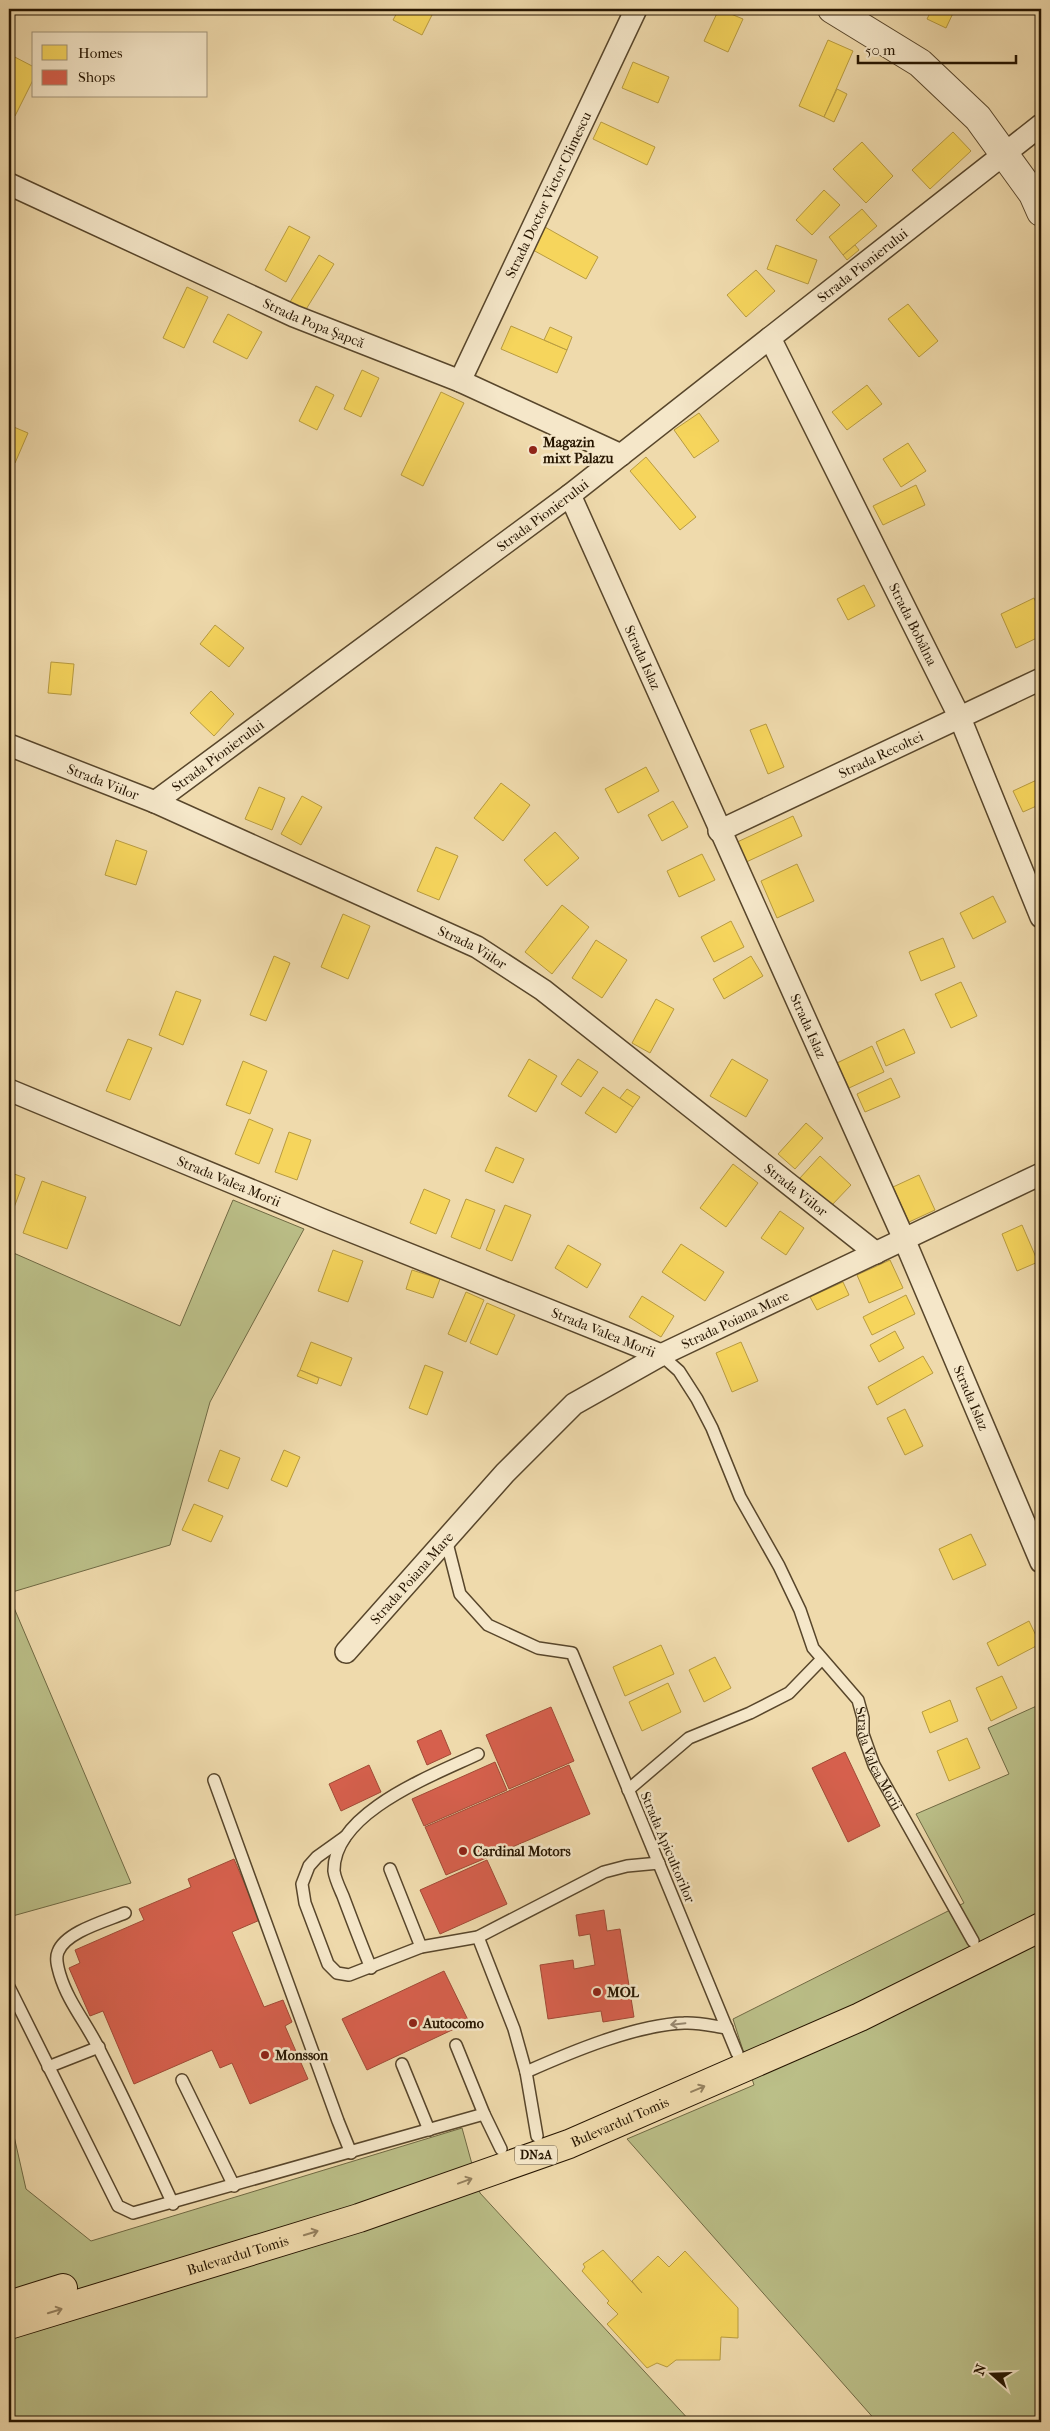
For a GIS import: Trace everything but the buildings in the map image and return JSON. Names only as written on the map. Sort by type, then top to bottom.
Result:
[{"type":"main road","name":"Bulevardul Tomis","points":[[9,2304],[353,2202],[537,2136],[737,2053],[852,2001],[1041,1907]]},
{"type":"main road","name":"Bulevardul Tomis","points":[[9,2325],[359,2218],[569,2144],[860,2017],[1041,1927]]},
{"type":"street","name":"Strada Doctor Victor Climescu","points":[[460,381],[636,9]]},
{"type":"street","points":[[832,9],[920,63],[978,118],[1033,194],[1041,212]]},
{"type":"street","name":"Strada Pionierului","points":[[155,802],[570,494],[1041,125]]},
{"type":"street","name":"Strada Popa Șapcă","points":[[9,184],[294,316],[460,381],[621,454]]},
{"type":"street","name":"Strada Bobâlna","points":[[770,338],[960,718],[1041,917]]},
{"type":"street","name":"Strada Islaz","points":[[570,494],[719,831],[904,1239],[1041,1562]]},
{"type":"street","name":"Strada Recoltei","points":[[719,831],[1041,679]]},
{"type":"street","name":"Strada Viilor","points":[[9,745],[155,802],[477,947],[542,990],[876,1253]]},
{"type":"street","name":"Strada Valea Morii","points":[[9,1090],[323,1220],[660,1355]]},
{"type":"street","name":"Strada Poiana Mare","points":[[346,1652],[505,1473],[574,1404],[660,1355],[1041,1174]]},
{"type":"lane","name":"Strada Valea Morii","points":[[660,1355],[679,1371],[712,1428],[740,1496],[779,1566],[800,1610],[813,1648],[821,1660],[847,1684],[858,1700],[863,1718],[863,1734],[874,1765],[973,1941]]},
{"type":"lane","name":"Strada Apicultorilor","points":[[446,1539],[460,1594],[488,1625],[538,1648],[572,1653],[737,2053]]},
{"type":"lane","points":[[628,1790],[689,1738],[750,1713],[789,1693],[821,1660]]},
{"type":"lane","points":[[371,1968],[334,1873],[336,1854],[345,1837],[357,1823],[391,1796],[478,1754]]},
{"type":"lane","points":[[214,1780],[351,2153]]},
{"type":"lane","points":[[345,1837],[317,1857],[309,1866],[302,1884],[305,1903],[328,1964],[337,1973],[349,1975],[421,1947],[478,1937],[604,1872],[627,1866],[659,1863]]},
{"type":"lane","points":[[390,1869],[421,1947]]},
{"type":"lane","points":[[125,1913],[73,1935],[64,1942],[58,1953],[57,1961],[60,1976],[80,2016],[99,2047],[173,2204]]},
{"type":"lane","points":[[478,1937],[514,2029],[526,2072],[537,2136]]},
{"type":"lane","points":[[9,1987],[118,2206],[133,2213],[173,2204],[484,2114]]},
{"type":"lane","points":[[526,2072],[558,2058],[655,2026],[686,2022],[727,2028]]},
{"type":"lane","points":[[456,2045],[484,2114],[501,2149]]},
{"type":"lane","points":[[48,2067],[99,2047]]},
{"type":"lane","points":[[402,2064],[429,2130]]},
{"type":"lane","points":[[182,2080],[234,2186]]},
{"type":"green space","points":[[233,1200],[304,1229],[210,1402],[170,1545],[9,1593],[9,1251],[180,1326]]},
{"type":"green space","points":[[9,1596],[131,1883],[9,1917]]},
{"type":"green space","points":[[1041,1704],[1041,2422],[877,2422],[627,2139],[754,2085],[733,2019],[964,1903],[916,1814],[1009,1774],[988,1728]]},
{"type":"green space","points":[[9,2114],[26,2189],[91,2241],[462,2128],[480,2193],[691,2422],[9,2422]]},
{"type":"place","name":"Magazin mixt Palazu","points":[[533,450]]},
{"type":"place","name":"Cardinal Motors","points":[[463,1851]]},
{"type":"place","name":"MOL","points":[[597,1992]]},
{"type":"place","name":"Autocomo","points":[[413,2023]]},
{"type":"place","name":"Monsson","points":[[265,2055]]}]
